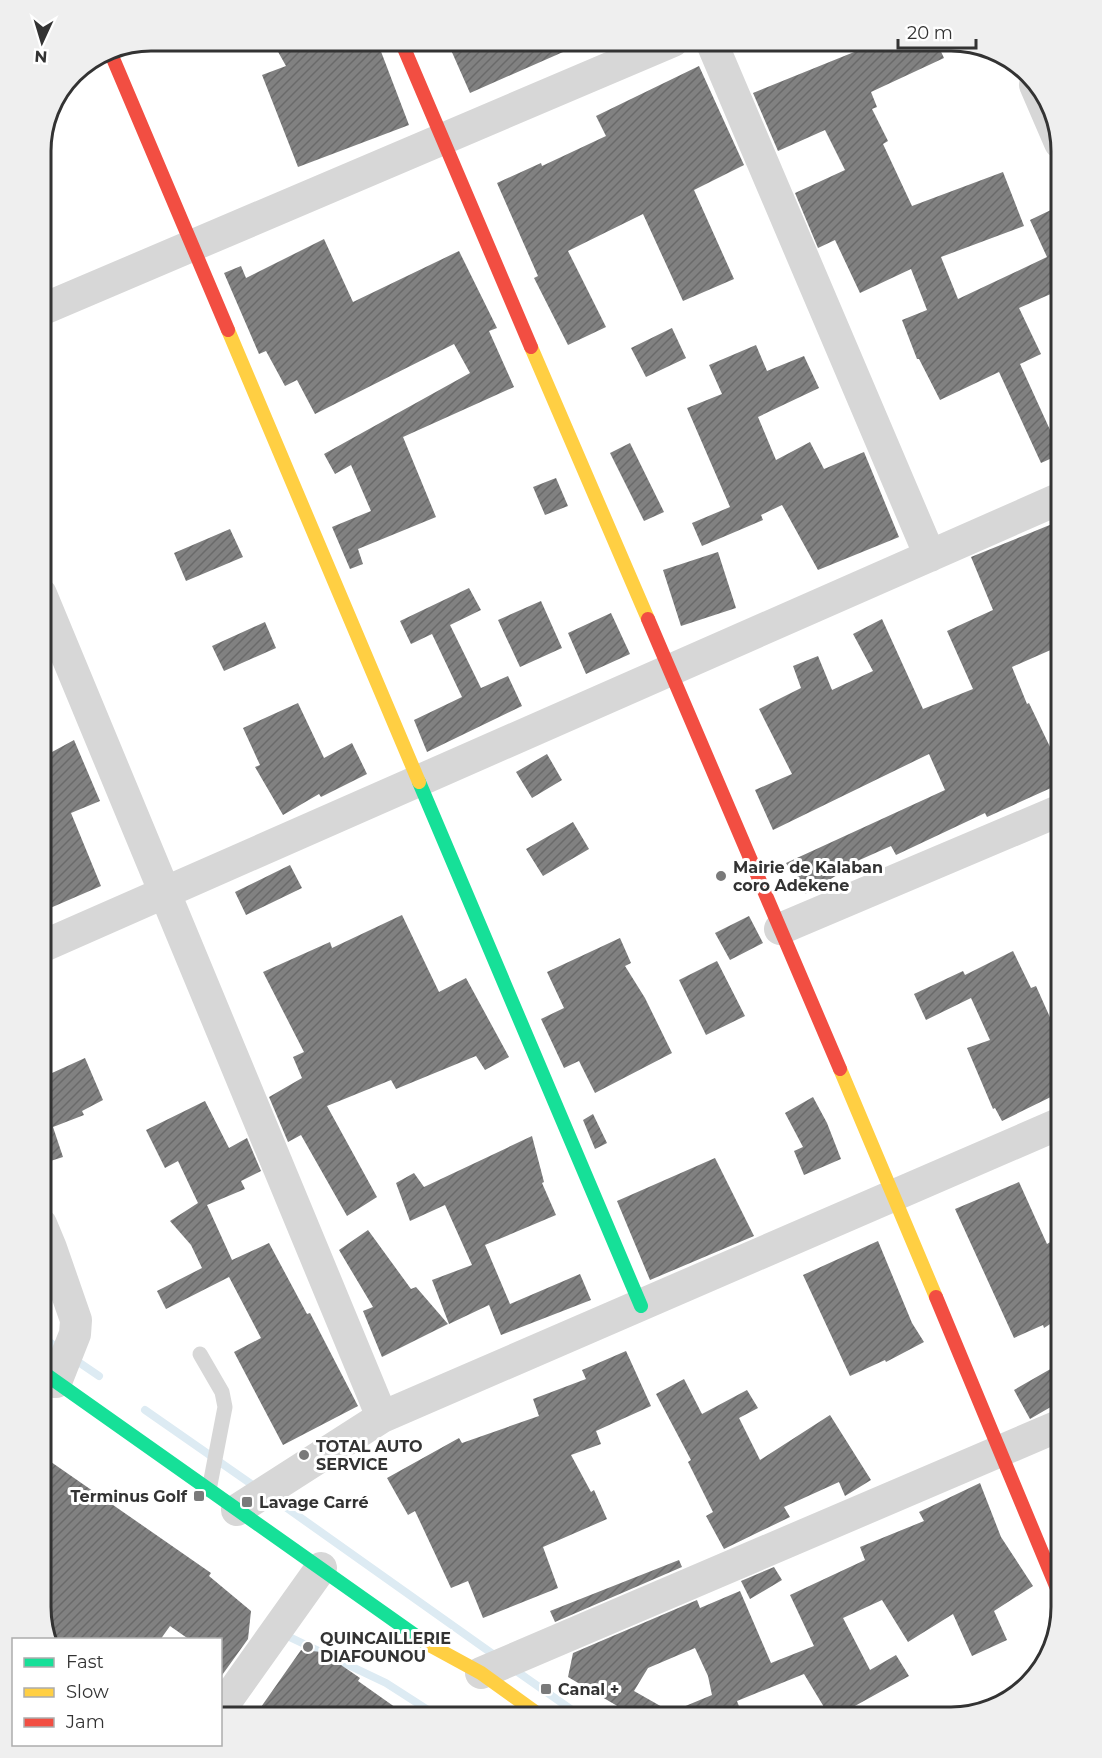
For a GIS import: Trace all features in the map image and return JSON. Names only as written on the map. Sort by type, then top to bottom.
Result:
[{"type":"street","points":[[405,51],[894,1196],[1051,1572]]},
{"type":"street","points":[[51,306],[649,51]]},
{"type":"street","points":[[715,51],[930,556]]},
{"type":"street","points":[[113,59],[641,1306]]},
{"type":"street","points":[[51,943],[1051,503]]},
{"type":"street","points":[[51,618],[382,1418]]},
{"type":"street","points":[[780,929],[1051,815]]},
{"type":"street","points":[[237,1510],[382,1418],[1051,1129]]},
{"type":"street","points":[[51,1260],[76,1320],[75,1334],[51,1371]]},
{"type":"street","points":[[51,1378],[428,1645],[482,1673],[528,1707]]},
{"type":"street","points":[[482,1673],[1051,1430]]},
{"type":"street","points":[[222,1707],[321,1568]]},
{"type":"lane","points":[[200,1354],[222,1392],[225,1407],[209,1490]]},
{"type":"building","points":[[278,51],[381,51],[409,125],[298,167],[262,75],[286,66]]},
{"type":"building","points":[[451,51],[565,51],[470,93]]},
{"type":"building","points":[[857,51],[941,51],[944,58],[871,92],[877,107],[872,109],[888,141],[883,144],[912,206],[1003,172],[1024,226],[941,257],[958,299],[1047,257],[1030,220],[1051,210],[1051,294],[1019,308],[1041,354],[1020,364],[1051,432],[1051,458],[1041,463],[999,372],[940,400],[917,359],[902,320],[927,310],[911,269],[860,293],[835,240],[818,248],[795,193],[845,170],[825,130],[778,151],[753,93]]},
{"type":"building","points":[[699,66],[744,165],[694,190],[734,279],[683,301],[643,214],[568,251],[606,327],[568,345],[534,278],[538,276],[497,183],[541,163],[542,166],[606,136],[596,116]]},
{"type":"building","points":[[324,239],[353,302],[459,251],[497,328],[489,331],[514,387],[403,437],[436,517],[358,549],[363,564],[350,569],[332,527],[371,511],[351,465],[335,474],[324,454],[470,373],[454,344],[315,414],[297,380],[285,386],[266,351],[259,354],[224,273],[241,266],[246,278]]},
{"type":"building","points":[[672,328],[686,358],[646,377],[631,348]]},
{"type":"building","points":[[756,345],[767,371],[804,356],[819,388],[758,417],[776,460],[810,442],[824,469],[864,452],[899,537],[818,570],[782,505],[761,515],[763,520],[702,546],[692,523],[730,507],[687,408],[722,394],[709,365]]},
{"type":"building","points":[[630,443],[664,512],[644,521],[610,453]]},
{"type":"building","points":[[556,478],[568,506],[545,515],[533,487]]},
{"type":"building","points":[[1051,524],[1051,650],[1012,667],[1027,704],[1029,703],[1051,749],[1051,788],[987,817],[985,813],[896,855],[891,846],[837,870],[839,874],[805,894],[786,863],[945,790],[929,754],[773,830],[755,790],[792,774],[759,709],[801,688],[793,666],[818,656],[832,690],[873,671],[853,634],[882,619],[923,709],[973,689],[947,631],[993,610],[971,557]]},
{"type":"building","points":[[230,529],[243,557],[186,581],[174,553]]},
{"type":"building","points":[[718,552],[736,608],[681,626],[663,570]]},
{"type":"building","points":[[469,588],[481,610],[450,625],[481,688],[508,676],[522,706],[427,752],[414,720],[462,697],[432,634],[411,644],[400,621]]},
{"type":"building","points":[[541,601],[562,648],[520,667],[498,620]]},
{"type":"building","points":[[611,613],[630,654],[586,674],[568,633]]},
{"type":"building","points":[[265,622],[276,648],[224,671],[212,646]]},
{"type":"building","points":[[298,703],[324,758],[352,743],[367,774],[321,797],[319,794],[283,815],[255,767],[260,765],[243,728]]},
{"type":"building","points":[[74,740],[100,801],[71,813],[101,886],[51,908],[51,753]]},
{"type":"building","points":[[547,754],[562,780],[532,798],[516,772]]},
{"type":"building","points":[[573,822],[589,849],[543,876],[526,849]]},
{"type":"building","points":[[290,865],[302,888],[246,915],[235,892]]},
{"type":"building","points":[[402,915],[439,992],[466,978],[509,1057],[485,1070],[476,1056],[396,1089],[391,1080],[327,1106],[377,1197],[347,1216],[301,1135],[288,1142],[269,1097],[302,1078],[293,1057],[304,1052],[263,972],[330,942],[332,948]]},
{"type":"building","points":[[749,916],[763,943],[730,960],[715,933]]},
{"type":"building","points":[[620,938],[631,963],[625,966],[645,998],[672,1053],[595,1093],[579,1061],[564,1068],[541,1019],[564,1008],[547,972]]},
{"type":"building","points":[[1013,951],[1031,988],[1036,986],[1051,1020],[1051,1097],[1002,1121],[995,1108],[993,1109],[967,1048],[990,1040],[971,998],[926,1020],[914,994],[963,971],[965,975]]},
{"type":"building","points":[[717,961],[745,1016],[706,1035],[679,980]]},
{"type":"building","points":[[85,1058],[103,1100],[82,1111],[84,1115],[53,1127],[63,1157],[51,1161],[51,1073]]},
{"type":"building","points":[[813,1097],[827,1123],[841,1159],[804,1175],[794,1151],[803,1147],[785,1113]]},
{"type":"building","points":[[205,1101],[229,1148],[247,1138],[261,1171],[241,1181],[245,1189],[207,1205],[232,1260],[269,1243],[307,1314],[310,1313],[358,1406],[283,1445],[234,1352],[261,1338],[229,1277],[166,1309],[157,1291],[202,1268],[191,1245],[170,1221],[198,1203],[178,1161],[165,1168],[146,1130]]},
{"type":"building","points":[[593,1114],[607,1143],[595,1149],[583,1120]]},
{"type":"building","points":[[532,1136],[544,1182],[542,1183],[556,1215],[485,1245],[510,1304],[580,1274],[591,1300],[501,1335],[489,1305],[449,1324],[432,1280],[472,1265],[445,1205],[410,1221],[396,1183],[414,1173],[424,1187]]},
{"type":"building","points":[[715,1158],[754,1236],[650,1280],[617,1201]]},
{"type":"building","points":[[1019,1182],[1047,1244],[1051,1242],[1051,1323],[1014,1338],[955,1209]]},
{"type":"building","points":[[368,1230],[411,1289],[416,1287],[448,1324],[382,1357],[363,1311],[373,1307],[339,1250]]},
{"type":"building","points":[[878,1241],[912,1323],[924,1342],[886,1362],[885,1360],[850,1376],[803,1275]]},
{"type":"building","points":[[626,1351],[651,1406],[596,1431],[601,1444],[571,1455],[591,1492],[594,1490],[607,1519],[543,1547],[558,1588],[483,1618],[468,1581],[451,1588],[415,1511],[408,1515],[387,1478],[459,1438],[462,1443],[539,1416],[533,1399],[586,1379],[582,1370]]},
{"type":"building","points":[[1051,1369],[1051,1407],[1030,1419],[1014,1390]]},
{"type":"building","points":[[684,1379],[702,1414],[747,1390],[758,1408],[739,1418],[760,1460],[830,1415],[871,1480],[845,1496],[839,1482],[784,1507],[790,1517],[724,1549],[706,1516],[713,1512],[688,1462],[691,1460],[656,1394]]},
{"type":"building","points":[[51,1462],[211,1573],[209,1576],[251,1611],[248,1639],[222,1675],[222,1638],[187,1638],[170,1626],[161,1638],[56,1638],[51,1607]]},
{"type":"building","points":[[980,1483],[1001,1537],[1033,1586],[994,1611],[1007,1640],[972,1656],[953,1614],[908,1642],[882,1600],[843,1618],[870,1670],[896,1655],[909,1676],[853,1707],[824,1707],[804,1674],[737,1701],[739,1707],[683,1707],[712,1695],[708,1676],[695,1648],[648,1668],[634,1691],[662,1707],[619,1707],[568,1677],[573,1653],[697,1600],[700,1608],[740,1591],[771,1663],[814,1646],[790,1595],[865,1560],[860,1547],[924,1521],[919,1512]]},
{"type":"building","points":[[679,1560],[682,1567],[555,1622],[550,1611]]},
{"type":"building","points":[[774,1567],[782,1580],[750,1599],[741,1581]]},
{"type":"building","points":[[301,1650],[322,1652],[360,1678],[358,1681],[395,1707],[261,1707]]},
{"type":"waterway","points":[[51,1343],[62,1351]]},
{"type":"waterway","points":[[74,1359],[99,1376]]},
{"type":"waterway","points":[[145,1410],[257,1488]]},
{"type":"waterway","points":[[270,1496],[497,1657]]},
{"type":"waterway","points":[[281,1633],[386,1683],[423,1707]]},
{"type":"waterway","points":[[512,1668],[568,1707]]},
{"type":"traffic: fast","points":[[419,782],[641,1306]]},
{"type":"traffic: fast","points":[[51,1378],[426,1643]]},
{"type":"traffic: slow","points":[[228,330],[419,782]]},
{"type":"traffic: slow","points":[[531,347],[648,619]]},
{"type":"traffic: slow","points":[[840,1069],[936,1297]]},
{"type":"traffic: slow","points":[[426,1643],[481,1673],[528,1707]]},
{"type":"traffic: jam","points":[[405,51],[531,347]]},
{"type":"traffic: jam","points":[[113,59],[228,330]]},
{"type":"traffic: jam","points":[[648,619],[840,1069]]},
{"type":"traffic: jam","points":[[936,1297],[1051,1574]]},
{"type":"place","name":"Mairie de Kalaban coro Adekene","points":[[721,876]]},
{"type":"place","name":"TOTAL AUTO SERVICE","points":[[304,1455]]},
{"type":"place","name":"Terminus Golf","points":[[199,1496]]},
{"type":"place","name":"Lavage Carré","points":[[247,1502]]},
{"type":"place","name":"QUINCAILLERIE DIAFOUNOU","points":[[308,1647]]},
{"type":"place","name":"Canal +","points":[[546,1689]]}]
